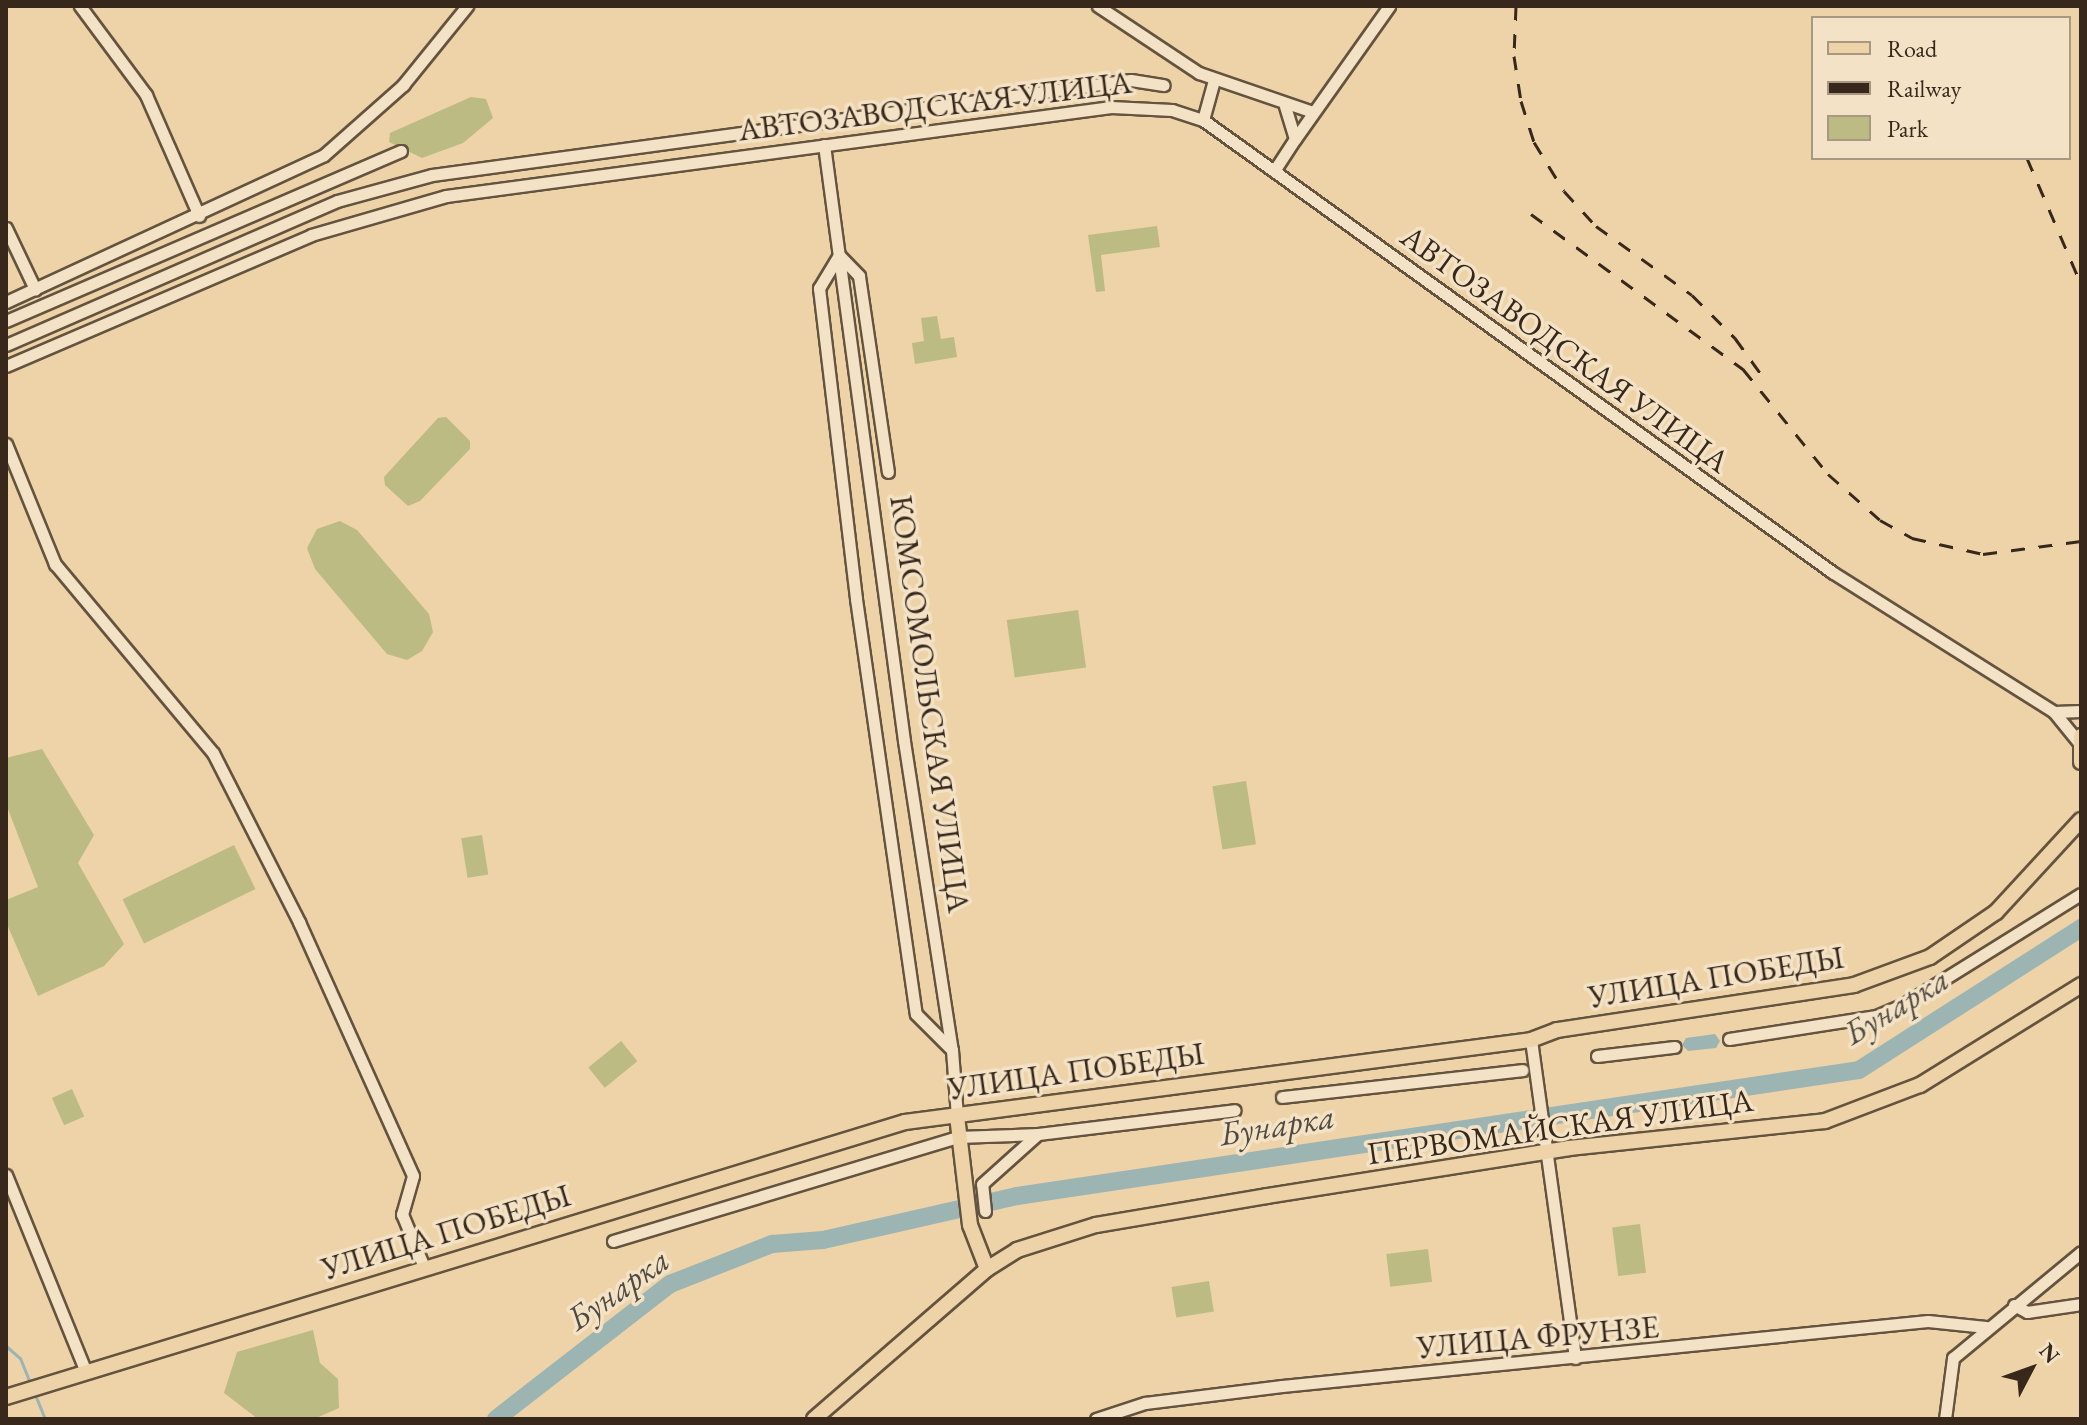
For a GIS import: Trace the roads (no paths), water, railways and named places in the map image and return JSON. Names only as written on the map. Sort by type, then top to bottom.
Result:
[{"type":"main road","points":[[2080,740],[2081,762]]},
{"type":"main road","name":"УЛИЦА ПОБЕДЫ","points":[[13,1394],[806,1149],[905,1122],[1531,1040],[1557,1030],[1725,1008],[1886,976],[1930,957],[1996,912],[2081,820]]},
{"type":"main road","name":"ПЕРВОМАЙСКАЯ УЛИЦА","points":[[987,1269],[1017,1250],[1096,1225],[1551,1153],[1825,1121],[1860,1111],[1920,1085],[2081,985]]},
{"type":"main road","name":"КОМСОМОЛЬСКАЯ УЛИЦА","points":[[957,1116],[952,1138],[970,1225],[987,1269]]},
{"type":"main road","points":[[814,1419],[987,1269]]},
{"type":"street","points":[[80,6],[133,73],[199,216]]},
{"type":"street","points":[[6,302],[199,216],[324,155],[403,85],[467,6]]},
{"type":"street","points":[[1098,6],[1162,51],[1214,80],[1285,106],[1313,112]]},
{"type":"street","points":[[1274,171],[1389,6]]},
{"type":"street","points":[[6,345],[337,201],[432,175],[1131,80],[1164,85]]},
{"type":"street","points":[[1203,120],[1214,80]]},
{"type":"street","name":"АВТОЗАВОДСКАЯ УЛИЦА","points":[[6,366],[311,235],[446,196],[1111,107],[1139,106],[1203,120],[1832,572],[2054,712],[2080,740]]},
{"type":"street","points":[[1285,106],[1295,139]]},
{"type":"street","name":"КОМСОМОЛЬСКАЯ УЛИЦА","points":[[824,145],[904,741],[952,1050],[957,1116]]},
{"type":"street","points":[[6,321],[401,151]]},
{"type":"street","points":[[6,228],[35,289]]},
{"type":"street","points":[[888,472],[859,276],[839,255],[819,288],[856,599],[916,1014],[952,1050]]},
{"type":"street","points":[[6,444],[55,564],[213,753],[228,781],[299,922],[413,1176],[402,1214],[424,1267]]},
{"type":"street","points":[[2054,712],[2081,711]]},
{"type":"street","points":[[1729,1039],[1876,1016],[1904,1004],[2081,894]]},
{"type":"street","points":[[1531,1040],[1551,1153],[1575,1358]]},
{"type":"street","points":[[1597,1056],[1674,1047]]},
{"type":"street","points":[[1282,1097],[1522,1070]]},
{"type":"street","points":[[613,1241],[952,1138],[992,1133],[1038,1134],[1235,1110]]},
{"type":"street","points":[[985,1211],[982,1184],[1038,1134]]},
{"type":"street","points":[[6,1175],[86,1372]]},
{"type":"street","points":[[1945,1419],[1951,1364],[1966,1343],[2081,1252]]},
{"type":"street","points":[[2014,1305],[2027,1312],[2081,1304]]},
{"type":"street","name":"УЛИЦА ФРУНЗЕ","points":[[1096,1419],[1145,1403],[1928,1321],[1986,1327]]},
{"type":"street","points":[[1964,1326],[1966,1343]]},
{"type":"water","points":[[1715,1034],[1720,1041],[1716,1048],[1688,1051],[1682,1045],[1686,1038]]},
{"type":"waterway","name":"Бунарка","points":[[496,1419],[670,1284],[772,1244],[823,1240],[1017,1196],[1859,1070],[2081,928]]},
{"type":"waterway","name":"Бунарка","points":[[6,1346],[20,1358],[31,1385]]},
{"type":"waterway","name":"Бунарка","points":[[34,1392],[45,1419]]},
{"type":"railway","points":[[1516,6],[1514,56],[1521,101],[1534,142],[1564,191],[1596,226],[1692,295],[1735,338],[1763,377]]},
{"type":"railway","points":[[2028,160],[2081,284]]},
{"type":"railway","points":[[1531,214],[1743,369],[1828,474],[1880,520],[1912,538],[1983,554],[2081,541]]}]
